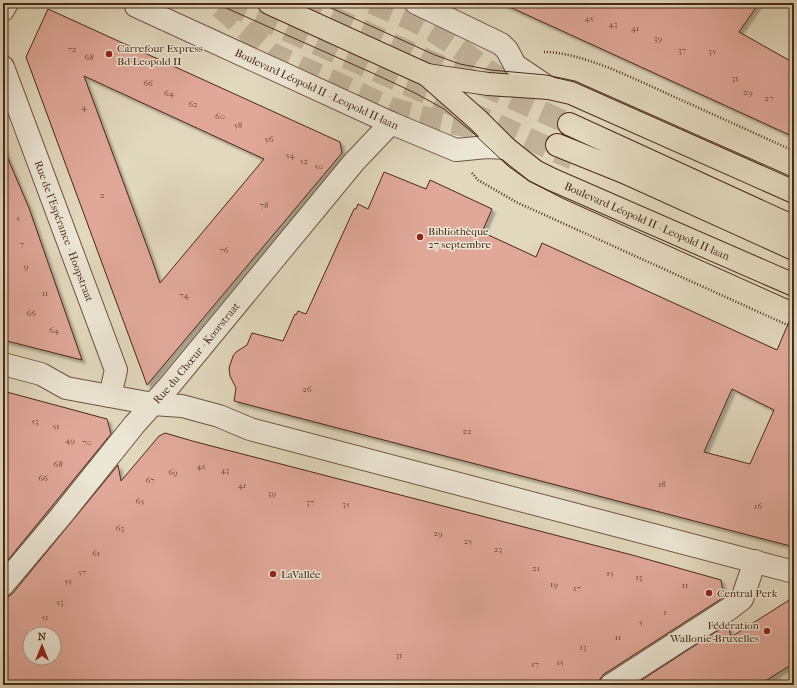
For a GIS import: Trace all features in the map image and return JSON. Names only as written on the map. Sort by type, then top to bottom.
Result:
[{"type":"main road","name":"Boulevard Léopold II - Leopold II-laan","points":[[269,3],[427,75],[488,84],[549,88],[571,93],[794,192]]},
{"type":"main road","name":"Boulevard Léopold II - Leopold II-laan","points":[[427,75],[474,116],[506,148],[535,171],[794,285]]},
{"type":"main road","points":[[569,124],[794,227]]},
{"type":"main road","points":[[557,145],[624,172],[794,249]]},
{"type":"street","points":[[3,10],[7,3]]},
{"type":"street","name":"Boulevard Léopold II - Leopold II-laan","points":[[136,3],[136,6],[391,123],[456,150],[487,147],[506,148]]},
{"type":"street","name":"Boulevard Léopold II - Leopold II-laan","points":[[416,3],[501,44],[507,50],[515,65],[549,88]]},
{"type":"street","name":"Rue de l'Espérance - Hoopstraat","points":[[3,67],[116,370],[110,396]]},
{"type":"street","name":"Rue du Chœur - Koorstraat","points":[[3,585],[134,425],[170,385],[354,162],[391,123]]},
{"type":"street","points":[[3,364],[41,374],[66,388],[153,404],[182,406],[219,416],[258,431],[755,560],[794,572]]},
{"type":"street","points":[[610,685],[729,609],[742,599],[755,560]]},
{"type":"path","points":[[543,52],[556,53],[583,59],[629,76],[794,151]]},
{"type":"path","points":[[456,150],[478,180],[505,197],[794,328]]},
{"type":"building","points":[[501,3],[759,3],[739,32],[794,63],[794,137]]},
{"type":"building","points":[[48,9],[340,142],[342,153],[147,385],[26,57]],"holes":[[[84,76],[264,159],[160,283]]]},
{"type":"building","points":[[3,147],[29,208],[82,360],[3,340]]},
{"type":"building","points":[[384,172],[426,189],[430,180],[492,209],[482,232],[536,257],[542,243],[777,350],[794,310],[794,547],[234,401],[236,388],[230,376],[229,368],[233,356],[236,352],[247,345],[252,333],[283,341],[295,314],[296,315],[298,311],[306,314],[354,209],[356,209],[358,204],[368,209]],"holes":[[[732,389],[774,410],[750,464],[704,452]]]},
{"type":"building","points":[[3,391],[107,419],[111,434],[3,566]]},
{"type":"building","points":[[165,433],[632,555],[721,580],[724,597],[604,674],[600,679],[599,685],[3,685],[3,597],[8,597],[13,593],[118,465],[121,481],[159,436]]},
{"type":"building","name":"Fédération Wallonie-Bruxelles","points":[[794,597],[794,663],[759,685],[634,685],[728,624],[731,637]]},
{"type":"tunnel","points":[[226,3],[573,159]]},
{"type":"tunnel","points":[[301,3],[587,132]]},
{"type":"tunnel","points":[[372,3],[410,19],[431,30],[511,86]]},
{"type":"tunnel","points":[[220,7],[273,54],[394,109],[439,121],[487,130]]},
{"type":"tram line","points":[[215,3],[379,76],[444,109],[473,133],[508,166],[529,181],[562,198],[794,302]]},
{"type":"tram line","points":[[320,3],[435,55],[460,64],[491,70],[546,75],[575,81],[794,178]]},
{"type":"place","name":"Carrefour Express Bd Leopold II","points":[[109,54]]},
{"type":"place","name":"Bibliothèque 27 septembre","points":[[420,237]]},
{"type":"place","name":"LaVallée","points":[[273,574]]},
{"type":"place","name":"Central Perk","points":[[709,593]]},
{"type":"place","name":"Fédération Wallonie-Bruxelles","points":[[767,631]]}]
